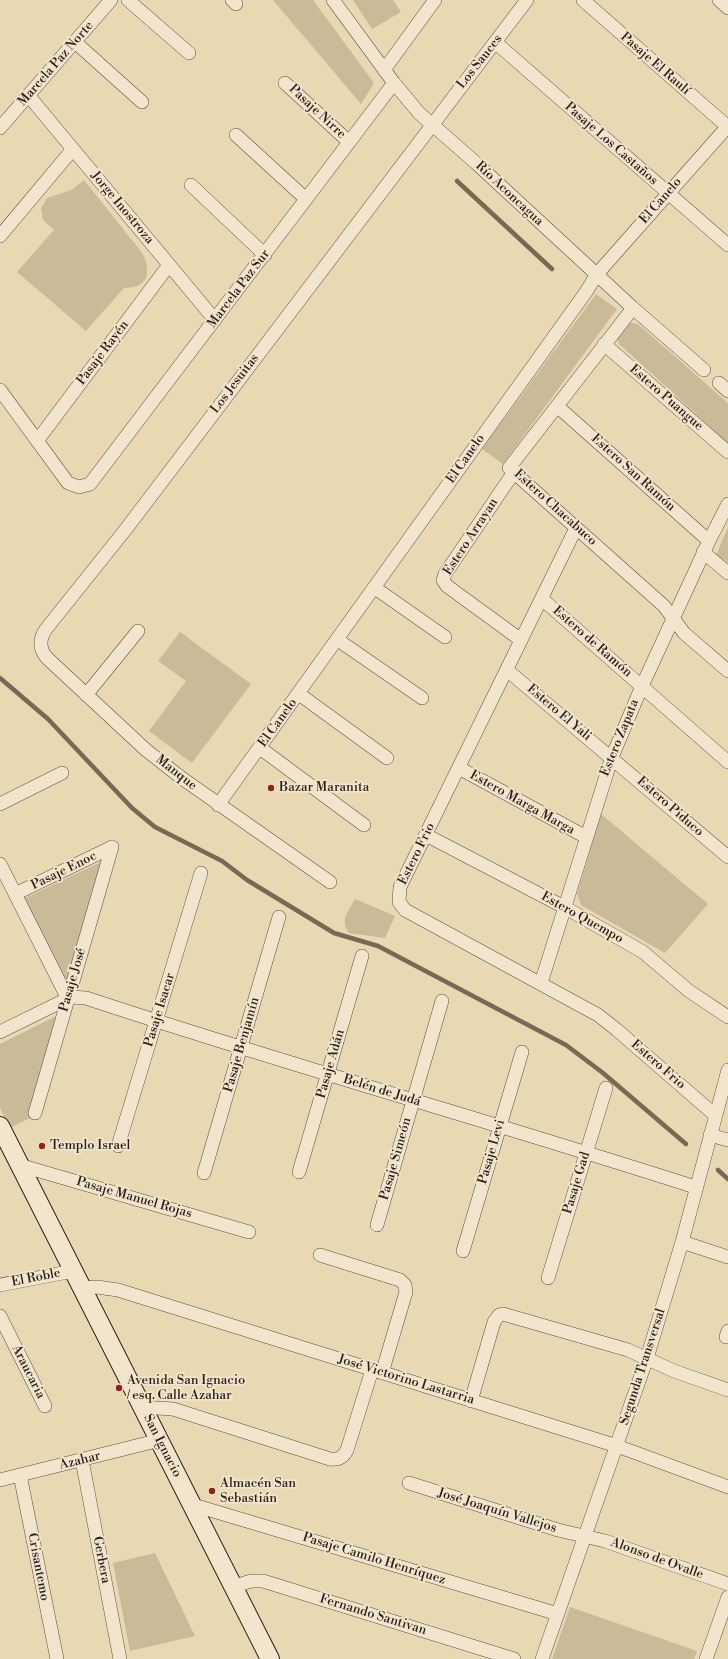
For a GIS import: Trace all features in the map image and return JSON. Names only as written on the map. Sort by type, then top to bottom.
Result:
[{"type":"main road","name":"San Ignacio","points":[[0,1126],[141,1407],[160,1440],[190,1504],[269,1659]]},
{"type":"street","name":"Marcela Paz Norte","points":[[0,128],[111,0]]},
{"type":"street","points":[[128,0],[189,53]]},
{"type":"street","name":"Río Aconcagua","points":[[333,0],[413,107],[633,308],[704,370]]},
{"type":"street","points":[[384,70],[435,0]]},
{"type":"street","name":"Los Sauces","points":[[432,124],[527,0]]},
{"type":"street","name":"Pasaje El Raulí","points":[[583,0],[728,126]]},
{"type":"street","points":[[719,0],[728,8]]},
{"type":"street","points":[[75,42],[142,102]]},
{"type":"street","name":"Pasaje Los Castaños","points":[[495,42],[728,245]]},
{"type":"street","name":"Pasaje Nirre","points":[[285,83],[350,142]]},
{"type":"street","name":"Marcela Paz Sur","points":[[37,441],[68,483],[79,487],[90,484],[95,480],[394,83]]},
{"type":"street","name":"Jorge Inostroza","points":[[28,96],[215,320]]},
{"type":"street","name":"Los Jesuitas","points":[[40,644],[46,629],[126,529],[432,124]]},
{"type":"street","name":"El Canelo","points":[[218,805],[338,640],[586,292],[597,274],[728,126]]},
{"type":"street","points":[[236,135],[306,200]]},
{"type":"street","points":[[0,236],[73,149]]},
{"type":"street","points":[[190,185],[265,255]]},
{"type":"street","name":"Pasaje Rayén","points":[[37,441],[169,265]]},
{"type":"street","name":"Estero Chacabuco","points":[[633,308],[509,468],[664,606],[684,633],[728,672]]},
{"type":"street","name":"Estero Puangue","points":[[604,344],[728,452]]},
{"type":"street","points":[[0,390],[37,441]]},
{"type":"street","name":"Estero San Ramón","points":[[557,406],[706,547],[728,573]]},
{"type":"street","name":"Estero Arrayan","points":[[514,472],[444,574],[444,580],[447,586],[522,640]]},
{"type":"street","name":"Estero Zapata","points":[[541,983],[612,757],[642,686],[706,547],[728,504]]},
{"type":"street","name":"Estero Frio","points":[[576,528],[399,890],[399,902],[406,910],[541,983],[606,1021],[715,1115]]},
{"type":"street","points":[[375,588],[445,637]]},
{"type":"street","name":"Estero de Ramón","points":[[542,599],[728,762]]},
{"type":"street","points":[[86,695],[138,631]]},
{"type":"street","points":[[338,640],[422,698]]},
{"type":"street","name":"Manque","points":[[40,644],[41,650],[47,658],[146,750],[218,805],[330,882]]},
{"type":"street","name":"Estero El Yali","points":[[507,670],[612,757]]},
{"type":"street","points":[[299,694],[388,758]]},
{"type":"street","points":[[260,748],[364,825]]},
{"type":"street","name":"Estero Piduco","points":[[612,757],[728,857]]},
{"type":"street","name":"Estero Marga Marga","points":[[459,768],[586,837]]},
{"type":"street","points":[[0,804],[62,773]]},
{"type":"street","name":"Estero Quempo","points":[[426,835],[644,952],[689,991],[728,1017]]},
{"type":"street","name":"Pasaje Enoc","points":[[15,894],[112,847]]},
{"type":"street","name":"Pasaje José","points":[[35,1113],[112,847]]},
{"type":"street","points":[[0,864],[68,999],[0,1032]]},
{"type":"street","name":"Pasaje Isacar","points":[[118,1146],[201,873]]},
{"type":"street","name":"Pasaje Benjamín","points":[[204,1173],[280,917]]},
{"type":"street","name":"Pasaje Adán","points":[[299,1172],[362,956]]},
{"type":"street","name":"Belén de Judá","points":[[68,999],[76,996],[86,998],[328,1075],[586,1152],[695,1188]]},
{"type":"street","name":"Pasaje Simeón","points":[[377,1225],[442,1001]]},
{"type":"street","name":"Pasaje Levi","points":[[462,1251],[522,1052]]},
{"type":"street","name":"Segunda Transversal","points":[[542,1659],[647,1358],[682,1242],[695,1188],[728,1070]]},
{"type":"street","name":"Pasaje Gad","points":[[548,1278],[606,1088]]},
{"type":"street","points":[[710,1135],[728,1140]]},
{"type":"street","name":"Pasaje Manuel Rojas","points":[[19,1165],[249,1232]]},
{"type":"street","points":[[682,1242],[728,1257]]},
{"type":"street","points":[[141,1407],[173,1409],[330,1459],[337,1459],[344,1455],[406,1292],[405,1285],[400,1280],[320,1255]]},
{"type":"street","name":"El Roble","points":[[0,1285],[73,1271]]},
{"type":"street","name":"José Victorino Lastarria","points":[[82,1288],[97,1287],[118,1290],[617,1446],[728,1487]]},
{"type":"street","points":[[471,1400],[494,1322],[499,1315],[508,1314],[628,1350],[674,1371],[728,1390]]},
{"type":"street","name":"Araucaria","points":[[0,1316],[45,1406]]},
{"type":"street","name":"Azahar","points":[[0,1480],[160,1440]]},
{"type":"street","name":"Gerbera","points":[[82,1460],[120,1659]]},
{"type":"street","name":"Crisantemo","points":[[20,1475],[57,1659]]},
{"type":"street","name":"José Joaquín Vallejos","points":[[409,1483],[558,1530],[586,1536]]},
{"type":"street","name":"Pasaje Camilo Henríquez","points":[[190,1504],[558,1614]]},
{"type":"street","name":"Alonso de Ovalle","points":[[586,1536],[605,1540],[728,1584]]},
{"type":"street","name":"Fernando Santivan","points":[[232,1586],[251,1581],[263,1581],[514,1659]]},
{"type":"street","points":[[706,1659],[728,1597]]},
{"type":"shaded area","points":[[273,0],[313,0],[374,83],[361,104]]},
{"type":"shaded area","points":[[353,0],[393,0],[401,12],[372,29]]},
{"type":"shaded area","points":[[84,180],[143,254],[147,268],[146,279],[138,286],[124,288],[86,331],[17,272],[54,230],[43,220],[41,208],[47,198],[71,190]]},
{"type":"shaded area","points":[[596,294],[617,309],[503,464],[482,449]]},
{"type":"shaded area","points":[[630,323],[638,324],[728,403],[728,443],[619,344],[617,338]]},
{"type":"shaded area","points":[[728,527],[728,562],[716,555]]},
{"type":"shaded area","points":[[180,632],[251,684],[192,763],[149,731],[186,681],[158,661]]},
{"type":"shaded area","points":[[601,814],[708,904],[665,953],[581,905],[577,894]]},
{"type":"shaded area","points":[[105,860],[64,987],[21,900]]},
{"type":"shaded area","points":[[355,899],[395,916],[385,938],[349,933],[346,928],[345,920]]},
{"type":"shaded area","points":[[56,1016],[36,1115],[10,1128],[0,1108],[0,1044]]},
{"type":"shaded area","points":[[155,1553],[195,1636],[130,1651],[113,1563]]},
{"type":"shaded area","points":[[570,1607],[697,1651],[694,1659],[552,1659]]},
{"type":"waterway","points":[[457,181],[552,269]]},
{"type":"waterway","points":[[0,678],[48,719],[132,808],[155,827],[222,861],[247,880],[334,933],[378,946],[566,1045],[603,1073],[686,1144]]},
{"type":"waterway","points":[[718,1170],[728,1179]]},
{"type":"place","name":"Bazar Maranita","points":[[271,788]]},
{"type":"place","name":"Templo Israel","points":[[42,1146]]},
{"type":"place","name":"Avenida San Ignacio / esq. Calle Azahar","points":[[119,1388]]},
{"type":"place","name":"Almacén San Sebastián","points":[[212,1491]]}]
